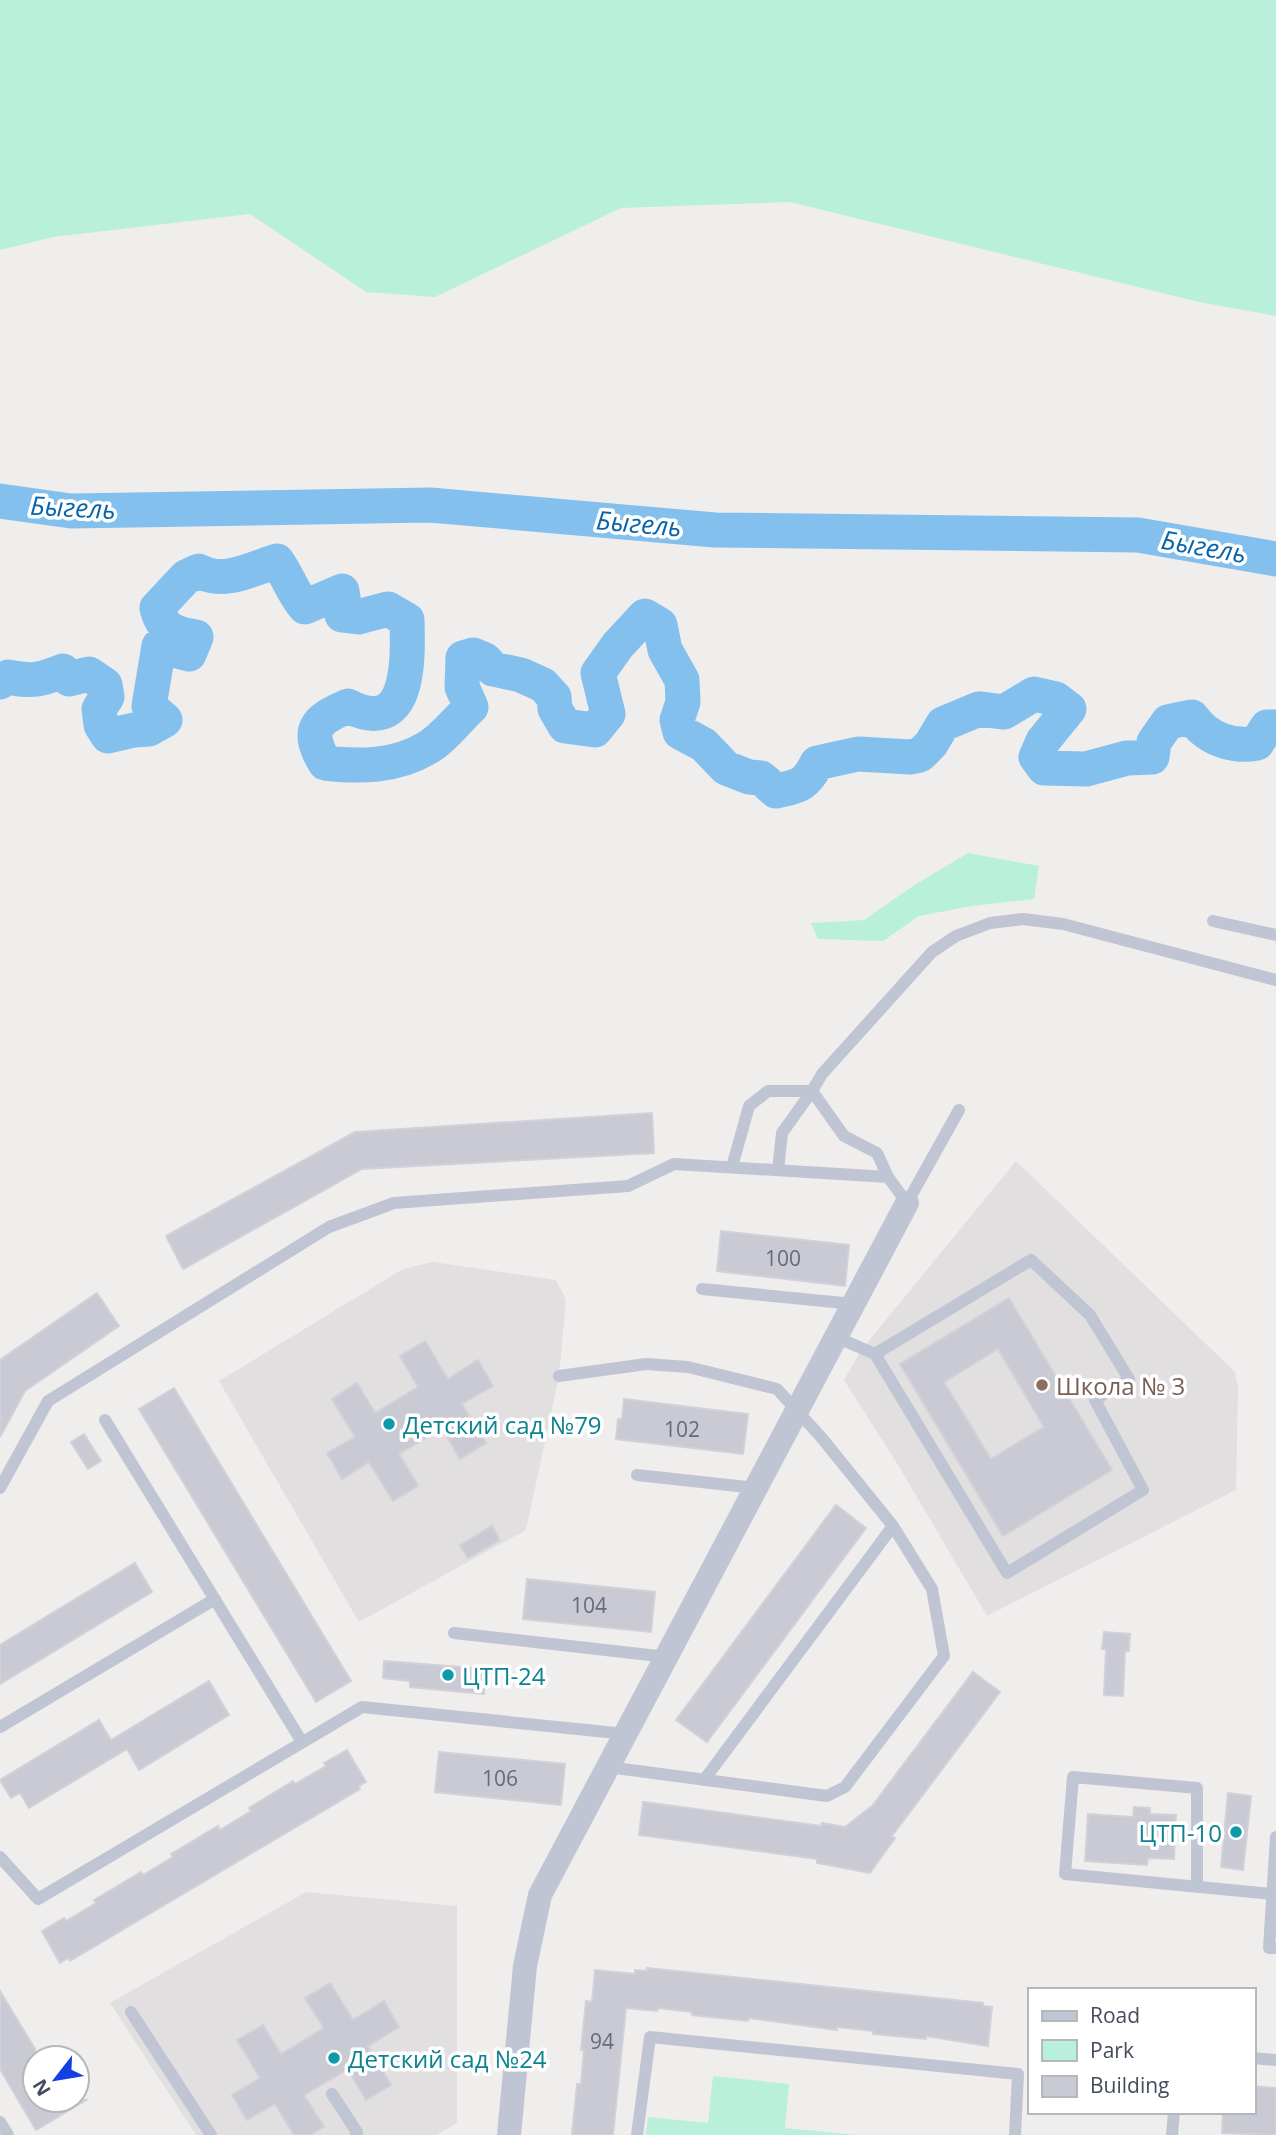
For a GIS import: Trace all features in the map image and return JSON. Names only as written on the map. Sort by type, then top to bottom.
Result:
[{"type":"street","points":[[509,2135],[525,1966],[540,1895],[907,1203]]},
{"type":"lane","points":[[778,1170],[782,1133],[822,1074],[932,952],[956,936],[990,923],[1024,919],[1063,924],[1276,980]]},
{"type":"lane","points":[[1213,921],[1276,935]]},
{"type":"lane","points":[[732,1167],[749,1106],[768,1091],[812,1091]]},
{"type":"lane","points":[[812,1091],[844,1136],[877,1153],[888,1177],[907,1203],[959,1110]]},
{"type":"lane","points":[[0,1488],[48,1401],[330,1227],[394,1203],[628,1186],[674,1164],[888,1177]]},
{"type":"lane","points":[[836,1337],[875,1354],[1007,1573],[1143,1490],[1095,1400],[1129,1379],[1090,1315],[1031,1260],[875,1354]]},
{"type":"lane","points":[[702,1289],[853,1304]]},
{"type":"lane","points":[[559,1376],[646,1363],[688,1367],[777,1389],[893,1526],[932,1589],[944,1656],[845,1787],[827,1796],[608,1767]]},
{"type":"lane","points":[[105,1420],[302,1742]]},
{"type":"lane","points":[[637,1475],[756,1488]]},
{"type":"lane","points":[[704,1780],[893,1526]]},
{"type":"lane","points":[[0,1727],[215,1599]]},
{"type":"lane","points":[[454,1633],[667,1657]]},
{"type":"lane","points":[[0,1857],[38,1899],[362,1707],[626,1734]]},
{"type":"lane","points":[[1197,1887],[1197,1788],[1073,1777],[1065,1874],[1197,1887],[1273,1894]]},
{"type":"lane","points":[[1276,1835],[1269,1948],[1276,1948]]},
{"type":"lane","points":[[131,2012],[211,2135]]},
{"type":"lane","points":[[637,2135],[650,2037],[1018,2074],[1015,2135]]},
{"type":"lane","points":[[1255,2058],[1276,2060]]},
{"type":"lane","points":[[332,2094],[357,2132],[356,2135]]},
{"type":"lane","points":[[1172,2135],[1174,2114]]},
{"type":"lane","points":[[0,2122],[8,2135]]},
{"type":"shaded area","name":"Школа № 3","points":[[1016,1161],[1235,1372],[1238,1389],[1236,1490],[987,1616],[898,1465],[844,1380],[862,1349]]},
{"type":"shaded area","points":[[433,1262],[556,1280],[566,1300],[559,1376],[526,1530],[359,1622],[219,1381],[403,1269]]},
{"type":"shaded area","points":[[306,1892],[457,1906],[457,2123],[436,2135],[196,2135],[110,2003]]},
{"type":"green space","points":[[0,0],[1276,0],[1276,316],[1199,302],[790,202],[621,208],[435,297],[366,292],[250,214],[53,237],[0,250]]},
{"type":"green space","points":[[968,853],[1039,866],[1034,899],[972,906],[919,916],[883,941],[818,939],[811,923],[864,920]]},
{"type":"green space","points":[[713,2076],[789,2084],[785,2128],[857,2135],[646,2135],[648,2117],[708,2123]]},
{"type":"building","points":[[652,1113],[654,1153],[362,1169],[183,1269],[166,1236],[355,1132]]},
{"type":"building","points":[[721,1231],[849,1245],[845,1286],[717,1271]]},
{"type":"building","points":[[97,1293],[119,1326],[25,1391],[0,1437],[0,1360]]},
{"type":"building","points":[[1009,1298],[1112,1470],[1003,1536],[900,1364]],"holes":[[[998,1349],[1044,1427],[991,1459],[944,1382]]]},
{"type":"building","name":"Детский сад №79","points":[[425,1341],[448,1379],[478,1360],[493,1386],[462,1404],[486,1443],[460,1459],[442,1428],[399,1454],[418,1486],[393,1501],[369,1462],[342,1479],[327,1453],[355,1437],[332,1399],[357,1383],[375,1413],[418,1387],[400,1356]]},
{"type":"building","points":[[174,1388],[351,1681],[316,1702],[139,1409]]},
{"type":"building","points":[[624,1399],[748,1414],[743,1454],[616,1439]]},
{"type":"building","points":[[84,1434],[101,1461],[88,1469],[71,1442]]},
{"type":"building","points":[[836,1505],[866,1528],[707,1742],[676,1720]]},
{"type":"building","points":[[492,1526],[500,1540],[468,1558],[460,1545]]},
{"type":"building","points":[[135,1563],[152,1592],[0,1684],[0,1645]]},
{"type":"building","points":[[527,1579],[655,1592],[651,1632],[523,1619]]},
{"type":"building","points":[[1104,1632],[1130,1634],[1129,1651],[1125,1651],[1123,1696],[1104,1695]]},
{"type":"building","name":"ЦТП-24","points":[[384,1661],[486,1669],[484,1694],[410,1687],[410,1681],[383,1678]]},
{"type":"building","points":[[973,1672],[1000,1692],[892,1836],[895,1838],[870,1873],[817,1863],[817,1859],[639,1835],[643,1802],[845,1827],[873,1805]]},
{"type":"building","points":[[209,1681],[229,1715],[139,1770],[127,1749],[29,1808],[20,1793],[11,1798],[0,1780],[99,1720],[111,1740]]},
{"type":"building","points":[[347,1750],[366,1782],[359,1786],[360,1789],[70,1961],[68,1958],[60,1963],[42,1931],[64,1918],[66,1921],[96,1903],[94,1900],[141,1872],[143,1875],[173,1857],[171,1854],[218,1826],[220,1830],[251,1811],[249,1808],[293,1781],[295,1784],[326,1766],[324,1763]]},
{"type":"building","points":[[439,1752],[565,1764],[561,1805],[435,1792]]},
{"type":"building","name":"ЦТП-10","points":[[1228,1793],[1251,1796],[1243,1870],[1221,1867]]},
{"type":"building","points":[[1134,1807],[1150,1808],[1150,1814],[1176,1815],[1174,1859],[1148,1858],[1147,1865],[1085,1861],[1088,1814],[1133,1817]]},
{"type":"building","points":[[647,1968],[983,2003],[983,2006],[992,2007],[988,2046],[926,2036],[926,2039],[873,2034],[873,2031],[837,2027],[837,2030],[749,2018],[748,2021],[692,2015],[692,2012],[658,2008],[657,2011],[626,2008],[613,2135],[572,2135],[577,2084],[581,2084],[586,2001],[592,2002],[595,1970],[635,1974],[635,1970],[647,1971]]},
{"type":"building","name":"Детский сад №24","points":[[330,1983],[353,2020],[384,2001],[399,2027],[368,2046],[391,2085],[366,2100],[348,2069],[304,2095],[324,2127],[310,2135],[294,2135],[275,2104],[247,2120],[232,2095],[260,2078],[237,2040],[263,2025],[281,2054],[324,2028],[305,1998]]},
{"type":"building","points":[[0,1991],[32,2044],[21,2044],[21,2105],[0,2069]]},
{"type":"building","points":[[1255,2086],[1276,2088],[1276,2135],[1222,2133],[1223,2114],[1255,2114]]},
{"type":"building","points":[[27,2114],[63,2114],[36,2130]]},
{"type":"waterway","name":"Быгель","points":[[0,501],[71,511],[430,505],[715,530],[1138,535],[1276,559]]},
{"type":"waterway","name":"Быгель","points":[[0,682],[8,677],[36,679],[63,671],[69,679],[89,674],[105,685],[107,697],[99,709],[101,725],[108,736],[149,729],[165,720],[149,706],[159,646],[189,654],[196,637],[171,630],[162,621],[157,608],[186,577],[199,571],[208,575],[228,576],[277,561],[305,607],[342,591],[342,615],[358,617],[388,609],[407,620],[405,673],[402,690],[395,703],[384,712],[369,713],[348,706],[321,721],[315,734],[325,763],[364,765],[390,762],[415,754],[433,744],[471,707],[462,687],[463,658],[473,655],[485,660],[493,669],[521,675],[543,685],[554,697],[555,709],[565,726],[595,730],[608,714],[598,673],[618,645],[645,616],[660,625],[665,650],[682,680],[683,702],[677,720],[680,732],[704,745],[726,768],[749,777],[761,778],[776,791],[801,783],[817,763],[858,754],[910,757],[920,755],[931,744],[943,724],[979,709],[1004,712],[1034,694],[1056,699],[1069,709],[1043,741],[1036,757],[1044,768],[1086,769],[1127,758],[1152,757],[1154,742],[1168,722],[1192,717],[1212,736],[1229,743],[1257,743],[1267,727],[1276,727]]},
{"type":"place","name":"Школа № 3","points":[[1042,1385]]},
{"type":"place","name":"Детский сад №79","points":[[389,1424]]},
{"type":"place","name":"ЦТП-24","points":[[448,1675]]},
{"type":"place","name":"ЦТП-10","points":[[1236,1832]]},
{"type":"place","name":"Детский сад №24","points":[[334,2058]]}]
